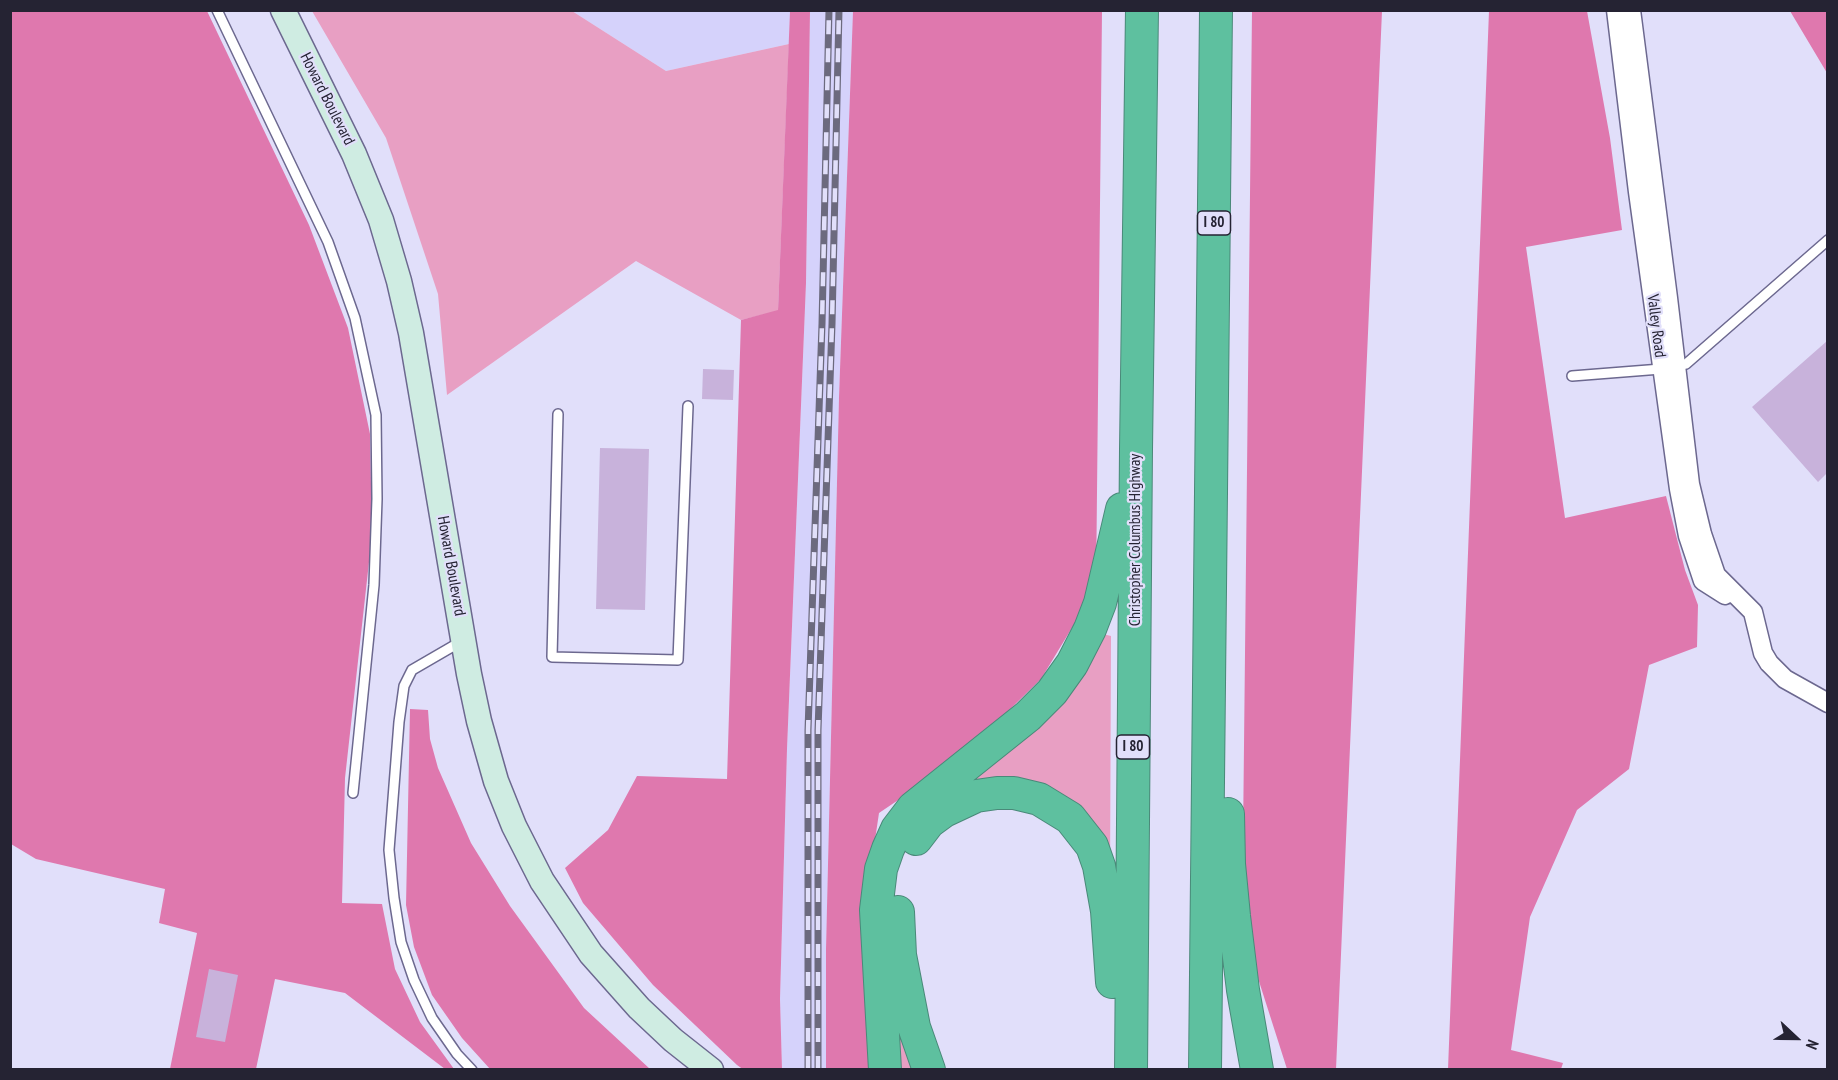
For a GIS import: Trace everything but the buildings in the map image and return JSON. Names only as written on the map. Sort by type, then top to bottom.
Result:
[{"type":"highway","name":"Christopher Columbus Highway","points":[[1131,1057],[1142,10]]},
{"type":"highway","name":"I 80","points":[[1205,1070],[1216,10]]},
{"type":"highway","points":[[885,1070],[876,910],[881,869],[888,849],[897,830],[913,808],[1028,716],[1052,692],[1072,664],[1100,603],[1136,449]]},
{"type":"highway","points":[[1208,781],[1227,805],[1234,916],[1257,1070]]},
{"type":"highway","points":[[928,1070],[914,1027],[900,955],[898,912],[900,879],[910,849],[929,822],[959,802],[976,796],[997,793],[1014,793],[1039,799],[1057,809],[1070,818],[1092,846],[1099,866],[1107,911],[1113,1010],[1131,1057]]},
{"type":"main road","name":"Howard Boulevard","points":[[283,10],[354,154],[381,220],[399,281],[411,333],[468,674],[496,781],[514,826],[542,881],[591,954],[632,1000],[673,1040],[711,1070]]},
{"type":"street","name":"Valley Road","points":[[1616,10],[1638,192],[1668,368],[1679,489],[1688,536],[1703,581],[1753,612],[1763,653],[1775,671],[1827,703]]},
{"type":"street","name":"Valley Road","points":[[1631,10],[1668,298],[1668,368]]},
{"type":"lane","points":[[217,10],[328,242],[354,318],[376,415],[377,500],[374,585],[353,793]]},
{"type":"lane","points":[[1572,376],[1668,368],[1686,364],[1827,240]]},
{"type":"lane","points":[[558,414],[552,657],[678,660],[688,406]]},
{"type":"lane","points":[[464,640],[412,670],[404,686],[389,850],[401,942],[414,980],[432,1018],[457,1054],[472,1070]]},
{"type":"shaded area","points":[[10,11],[207,11],[309,225],[348,328],[370,434],[372,535],[345,778],[342,903],[382,904],[395,969],[420,1022],[454,1069],[445,1069],[345,993],[275,979],[256,1069],[170,1069],[197,933],[159,923],[165,889],[36,859],[11,844]]},
{"type":"shaded area","points":[[312,11],[572,11],[666,71],[789,44],[778,311],[741,320],[636,261],[447,395],[438,294],[386,138]]},
{"type":"shaded area","points":[[572,11],[790,11],[789,44],[666,71]]},
{"type":"shaded area","points":[[790,11],[810,11],[806,283],[787,749],[780,999],[782,1069],[744,1070],[653,985],[583,903],[565,868],[608,830],[637,776],[727,779],[741,320],[778,310]]},
{"type":"shaded area","points":[[810,11],[853,11],[839,397],[826,949],[826,1069],[782,1070],[780,999],[787,749],[806,283]]},
{"type":"shaded area","points":[[853,11],[1102,11],[1096,588],[1041,679],[959,759],[879,813],[865,907],[869,1069],[826,1070],[826,949],[839,397]]},
{"type":"shaded area","points":[[1252,11],[1382,11],[1336,1069],[1287,1069],[1242,928]]},
{"type":"shaded area","points":[[1489,11],[1587,11],[1610,138],[1622,230],[1526,247],[1565,518],[1666,496],[1685,570],[1698,605],[1697,647],[1649,665],[1629,769],[1577,810],[1530,917],[1511,1050],[1563,1063],[1561,1069],[1448,1069]]},
{"type":"shaded area","points":[[1790,11],[1827,11],[1827,73]]},
{"type":"shaded area","points":[[1103,634],[1111,636],[1110,888],[1104,858],[1095,837],[1075,811],[1050,795],[1014,785],[979,787],[939,804],[928,813],[899,850],[890,878],[891,955],[908,1037],[919,1069],[897,1070],[886,919],[888,878],[898,849],[916,822],[926,812],[1028,731],[1058,702],[1096,649]]},
{"type":"shaded area","points":[[410,709],[428,710],[430,739],[438,768],[471,843],[510,906],[584,1008],[650,1069],[490,1069],[462,1038],[432,995],[414,947],[406,905]]},
{"type":"railway","points":[[808,1070],[808,730],[822,324],[829,10]]},
{"type":"railway","points":[[818,1070],[818,730],[832,324],[839,10]]}]
